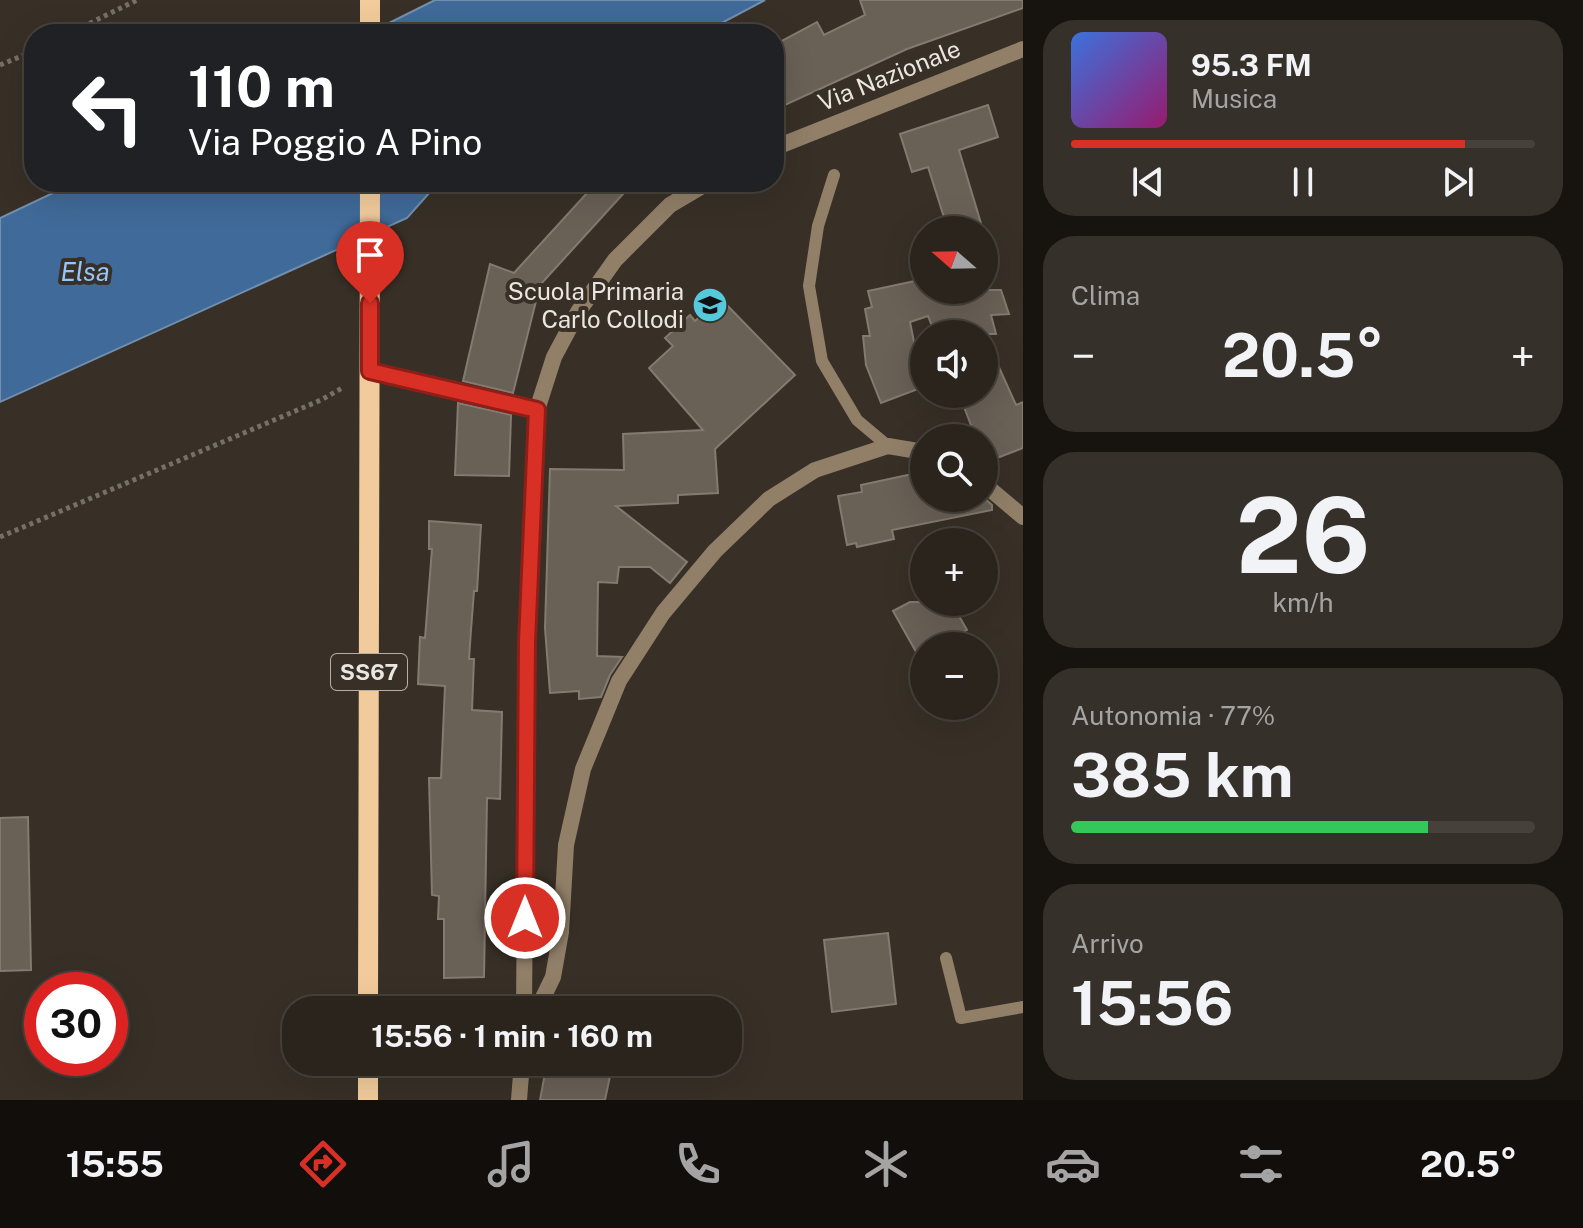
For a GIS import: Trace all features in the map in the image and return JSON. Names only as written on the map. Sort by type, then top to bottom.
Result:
[{"type":"main road","points":[[370,0],[370,24]]},
{"type":"main road","name":"SS67","points":[[368,996],[370,192]]},
{"type":"main road","points":[[368,1076],[368,1100]]},
{"type":"street","name":"Via Nazionale","points":[[784,144],[1023,49]]},
{"type":"street","points":[[524,996],[527,642],[537,410],[554,357],[578,312],[615,260],[670,205],[692,192]]},
{"type":"street","points":[[370,371],[537,410]]},
{"type":"street","points":[[544,996],[553,977],[561,932],[566,845],[583,769],[619,681],[663,613],[715,551],[769,499],[815,470],[888,446],[910,450]]},
{"type":"street","points":[[998,496],[1023,517]]},
{"type":"street","points":[[519,1100],[521,1076]]},
{"type":"lane","points":[[834,175],[818,226],[809,286],[822,361],[857,420],[888,446]]},
{"type":"lane","points":[[946,958],[961,1018],[1023,1007]]},
{"type":"path","points":[[88,24],[137,0]]},
{"type":"path","points":[[0,65],[24,55]]},
{"type":"path","points":[[0,537],[321,400],[370,371]]},
{"type":"water","points":[[435,0],[765,0],[720,24],[387,24]]},
{"type":"water","name":"Elsa","points":[[55,192],[430,192],[407,218],[0,402],[0,218]]},
{"type":"building","points":[[860,0],[1023,0],[1023,8],[907,49],[784,105],[784,40],[817,22],[824,35],[865,15]]},
{"type":"building","points":[[988,105],[998,137],[959,150],[979,216],[944,216],[928,167],[912,172],[900,134]]},
{"type":"building","points":[[588,192],[625,192],[540,285],[513,393],[463,381],[490,264],[514,273]]},
{"type":"building","points":[[910,282],[910,304],[998,304],[998,290],[1001,290],[1009,314],[991,315],[992,320],[930,320],[928,316],[910,320],[910,392],[881,403],[866,365],[863,336],[870,336],[865,309],[872,307],[868,291]]},
{"type":"building","points":[[720,298],[795,375],[715,449],[718,493],[678,495],[678,503],[616,506],[687,562],[670,583],[650,567],[619,567],[617,583],[598,582],[597,656],[622,657],[601,697],[579,699],[579,691],[550,693],[545,628],[550,469],[624,470],[623,434],[703,430],[649,368],[673,346],[665,338],[690,315],[695,321]]},
{"type":"building","points":[[998,365],[1016,405],[1023,402],[1023,448],[998,458],[998,424],[971,424],[964,408],[998,408]]},
{"type":"building","points":[[458,403],[511,415],[509,476],[455,475]]},
{"type":"building","points":[[910,474],[910,512],[982,512],[892,530],[894,539],[857,547],[856,543],[847,545],[838,496],[862,492],[861,485]]},
{"type":"building","points":[[429,521],[481,525],[469,659],[474,659],[472,710],[502,712],[500,799],[487,798],[484,977],[444,978],[444,919],[438,919],[439,896],[432,895],[429,778],[441,778],[445,686],[418,684],[420,637],[425,638],[432,549],[429,549]]},
{"type":"building","points":[[910,602],[910,616],[959,616],[967,630],[910,632],[910,641],[893,611]]},
{"type":"building","points":[[28,817],[31,970],[0,971],[0,818]]},
{"type":"building","points":[[888,933],[896,1004],[832,1012],[824,940]]},
{"type":"building","points":[[544,1076],[610,1076],[605,1100],[540,1100]]},
{"type":"place","name":"Scuola Primaria Carlo Collodi","points":[[710,305]]},
{"type":"route","points":[[370,303],[370,371],[537,410],[527,642],[525,918]]}]
